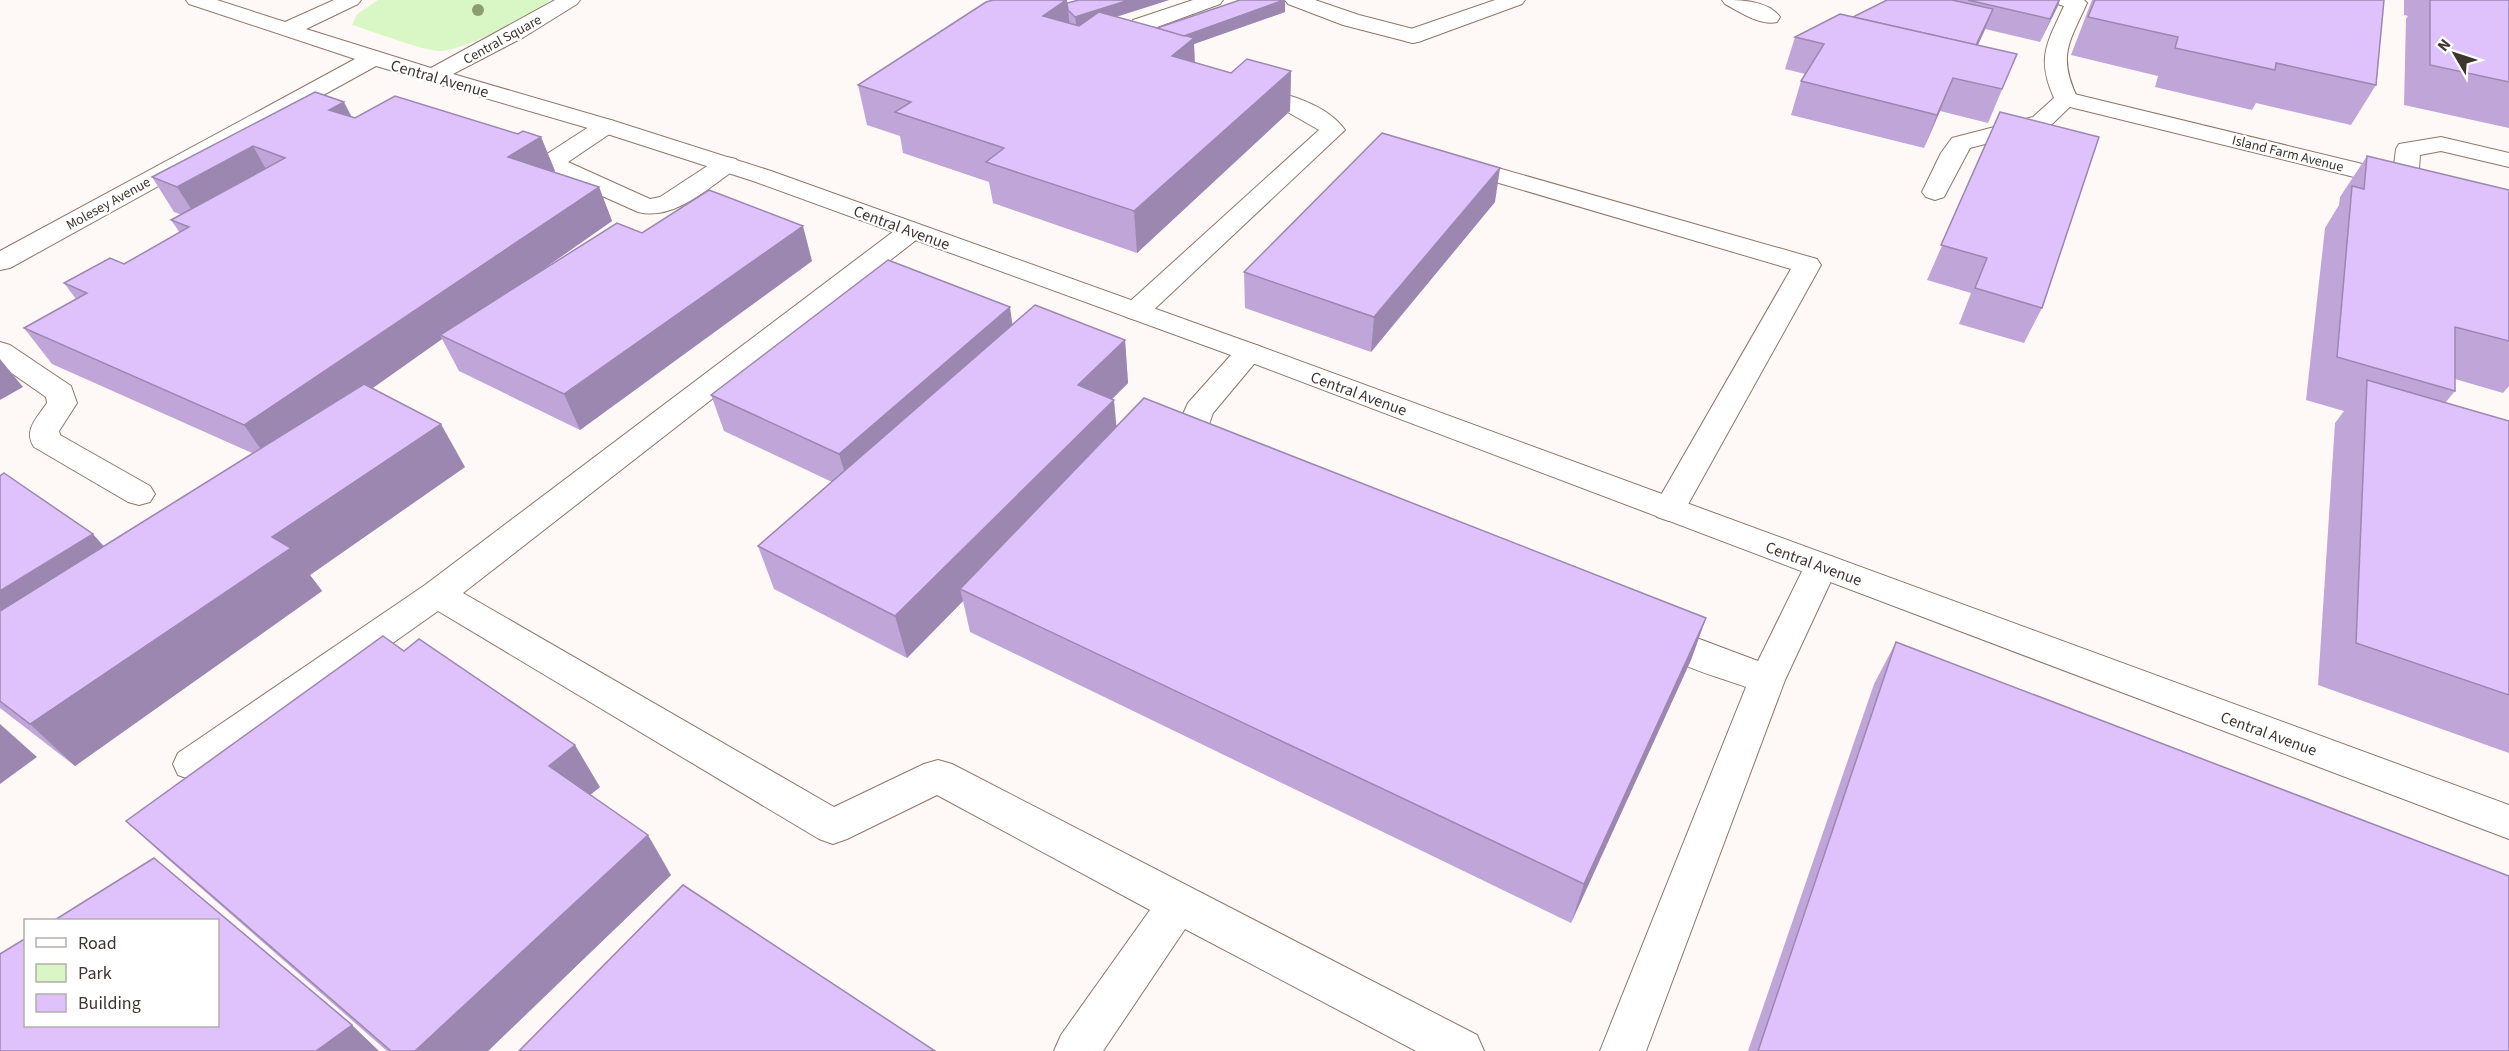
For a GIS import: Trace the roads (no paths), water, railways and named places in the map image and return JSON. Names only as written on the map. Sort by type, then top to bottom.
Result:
[{"type":"street","name":"Central Avenue","points":[[196,0],[432,76],[606,126],[727,164],[1249,352],[2509,822]]},
{"type":"street","points":[[287,29],[351,0]]},
{"type":"street","name":"Central Square","points":[[432,76],[516,32],[570,0]]},
{"type":"street","points":[[1141,25],[1213,0]]},
{"type":"street","points":[[1295,0],[1351,20],[1413,36],[1515,0]]},
{"type":"street","points":[[1732,0],[1770,17]]},
{"type":"street","points":[[1935,192],[1953,153],[1961,143],[2041,122],[2066,99],[2053,64],[2054,52],[2076,3],[2064,0]]},
{"type":"street","name":"Molesey Avenue","points":[[0,262],[374,58]]},
{"type":"street","points":[[1136,311],[1333,130],[1320,117],[1288,103],[1220,83]]},
{"type":"street","name":"Island Farm Avenue","points":[[2066,99],[2417,185],[2408,149],[2441,144],[2509,160]]},
{"type":"street","points":[[606,126],[554,162],[561,169],[647,207],[668,202],[727,164]]},
{"type":"street","points":[[1491,173],[1807,266],[1670,509]]},
{"type":"street","points":[[192,764],[436,594],[911,231]]},
{"type":"street","points":[[0,351],[60,393],[62,403],[44,431],[45,440],[139,494]]},
{"type":"street","points":[[1244,461],[1200,444],[1191,430],[1199,410],[1249,352]]},
{"type":"street","points":[[1623,1051],[1767,680],[1821,566]]},
{"type":"street","points":[[436,594],[833,827],[938,776],[1461,1051]]},
{"type":"street","points":[[1627,613],[1655,629],[1673,644],[1767,680]]},
{"type":"street","points":[[1077,1051],[1178,904]]}]
